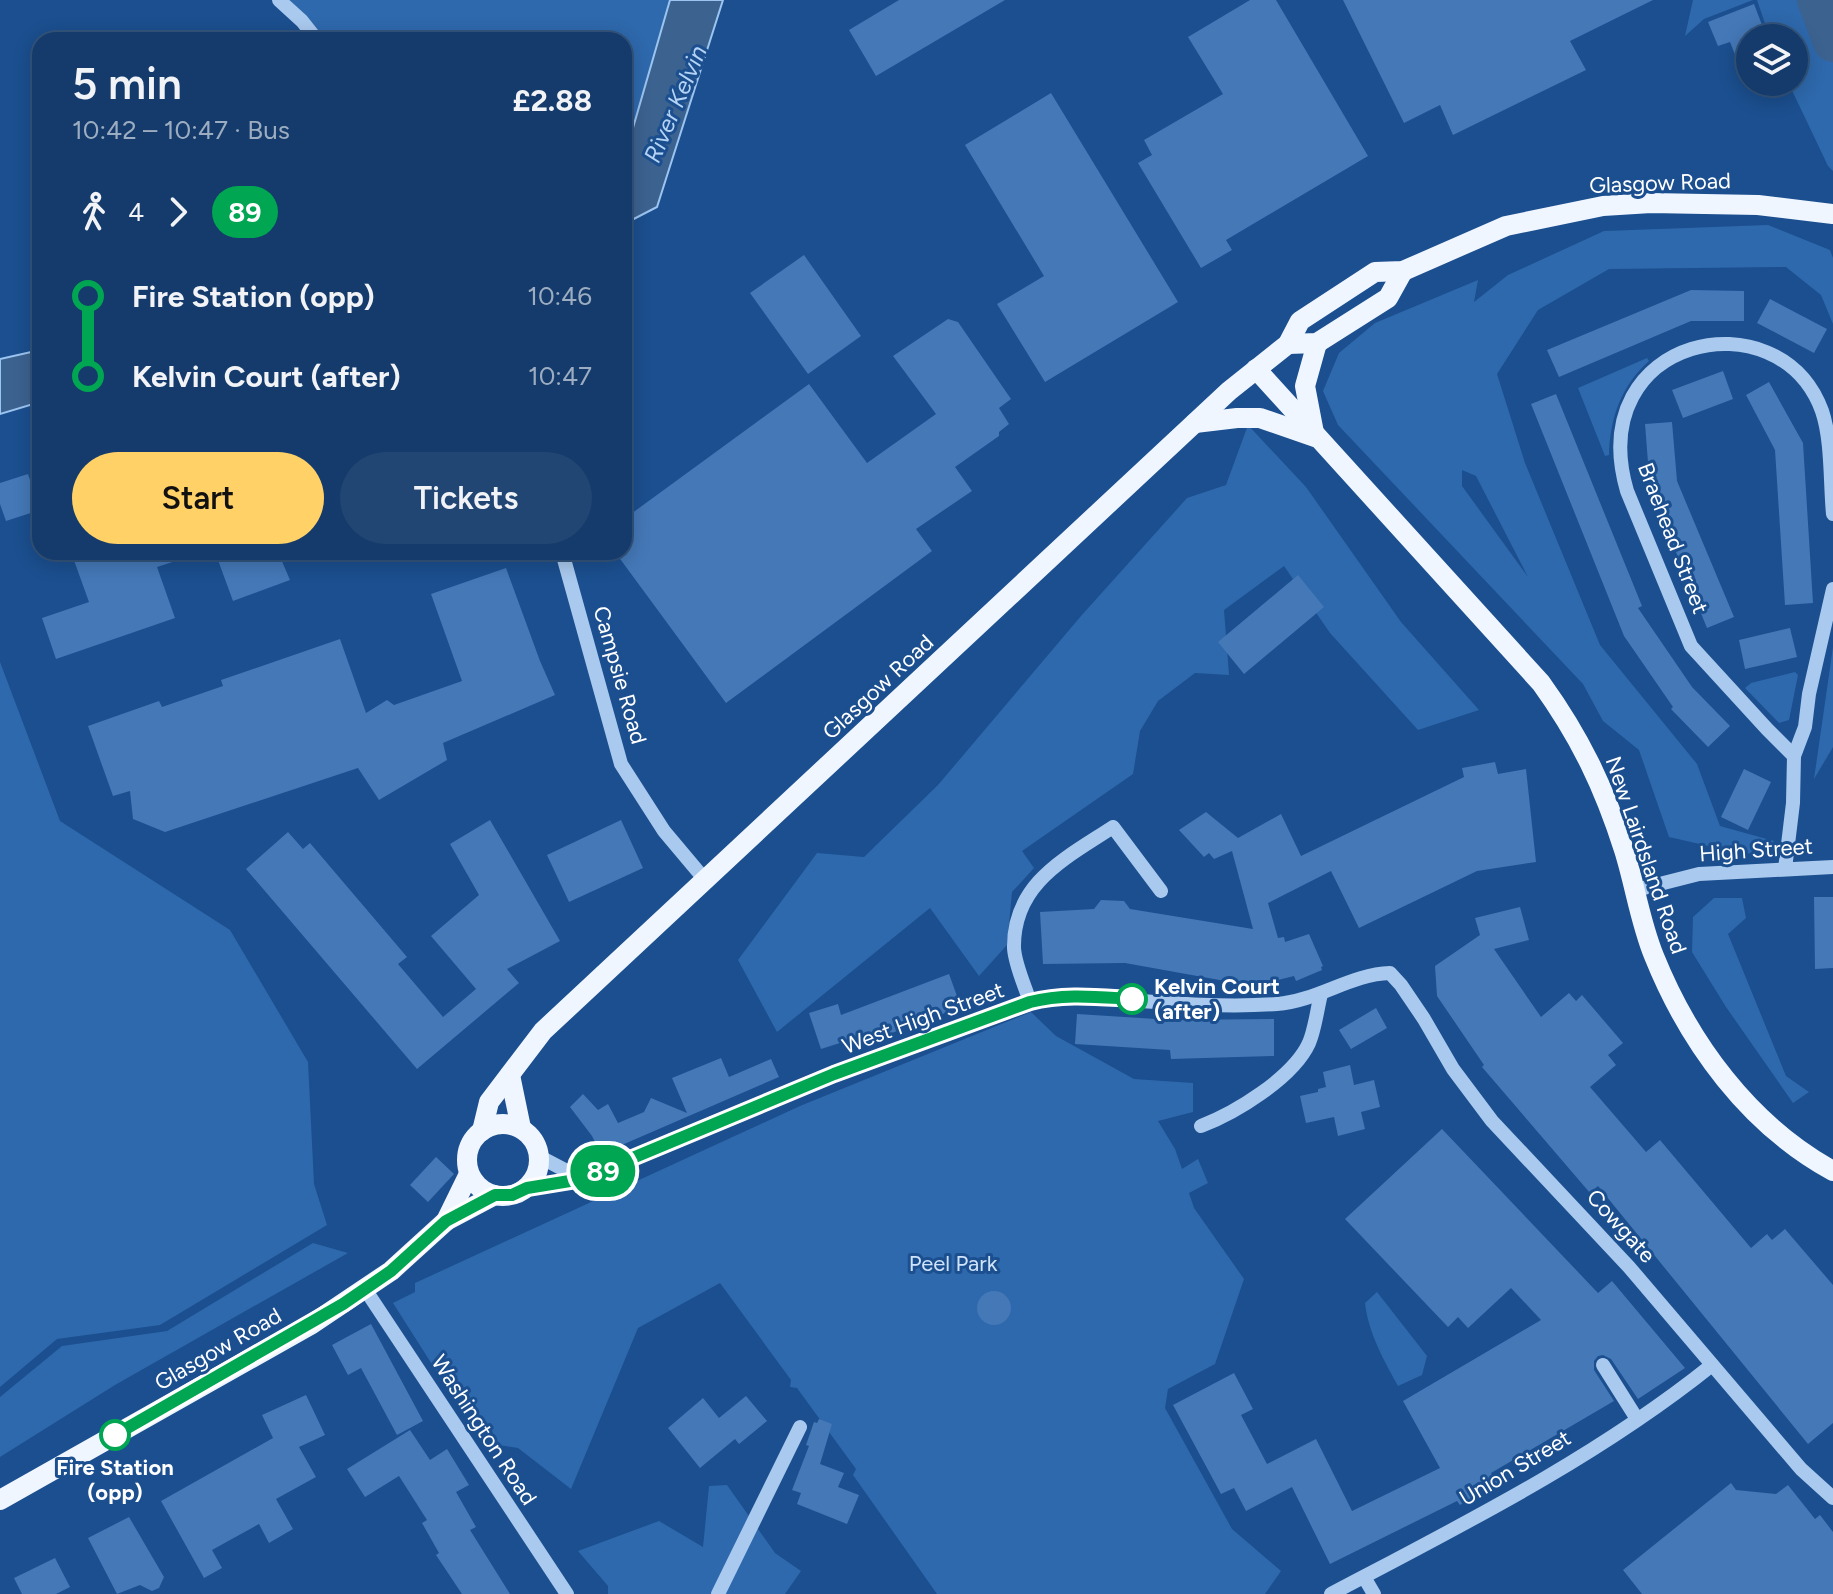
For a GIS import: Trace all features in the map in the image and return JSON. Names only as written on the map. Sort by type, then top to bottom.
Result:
[{"type":"main road","name":"Glasgow Road","points":[[482,1131],[489,1102],[543,1031],[1195,423],[1288,344],[1300,321],[1375,272],[1403,271],[1506,226],[1603,206],[1701,203],[1758,205],[1833,214]]},
{"type":"main road","points":[[1288,344],[1317,343],[1388,298],[1403,271]]},
{"type":"main road","points":[[1315,437],[1305,386],[1317,343]]},
{"type":"main road","name":"New Lairdsland Road","points":[[1256,369],[1288,402],[1315,437],[1529,667],[1561,710],[1597,774],[1636,890],[1654,956],[1688,1026],[1734,1091],[1799,1149],[1833,1171]]},
{"type":"main road","points":[[1195,423],[1260,418],[1315,437]]},
{"type":"main road","points":[[510,1075],[521,1128],[537,1146],[540,1157],[537,1174],[527,1188],[512,1195],[495,1195],[484,1191],[469,1174],[468,1150],[482,1131],[501,1124],[521,1128]]},
{"type":"main road","name":"Glasgow Road","points":[[446,1221],[469,1174]]},
{"type":"main road","name":"Glasgow Road","points":[[0,1500],[312,1324],[402,1262],[446,1221],[495,1195]]},
{"type":"street","points":[[279,0],[311,32]]},
{"type":"street","name":"Braehead Street","points":[[1794,756],[1691,646],[1627,491],[1621,469],[1619,445],[1622,420],[1631,397],[1662,362],[1693,348],[1730,344],[1774,358],[1795,371],[1821,411],[1826,432],[1833,514]]},
{"type":"street","name":"Campsie Road","points":[[564,560],[621,764],[664,831],[706,881]]},
{"type":"street","points":[[1785,869],[1793,803],[1794,756],[1805,727],[1811,683],[1833,589]]},
{"type":"street","points":[[1030,1002],[1014,949],[1022,904],[1048,871],[1113,827],[1161,891]]},
{"type":"street","name":"High Street","points":[[1636,890],[1699,874],[1833,867]]},
{"type":"street","name":"West High Street","points":[[527,1188],[582,1179],[834,1074],[1046,998],[1072,996],[1277,1004],[1321,994],[1369,974],[1390,973]]},
{"type":"street","name":"Cowgate","points":[[1390,973],[1424,1019],[1453,1069],[1492,1121],[1629,1267],[1801,1469],[1833,1498]]},
{"type":"street","points":[[1201,1126],[1243,1107],[1285,1073],[1309,1044],[1321,994]]},
{"type":"street","points":[[540,1157],[582,1179]]},
{"type":"street","name":"Washington Road","points":[[365,1289],[567,1594]]},
{"type":"street","points":[[1603,1365],[1637,1419]]},
{"type":"street","name":"Union Street","points":[[1331,1594],[1514,1498],[1637,1419],[1712,1365]]},
{"type":"street","points":[[718,1594],[800,1427]]},
{"type":"street","points":[[1364,1577],[1374,1594]]},
{"type":"green space","points":[[286,0],[670,0],[632,131],[632,32],[311,32]]},
{"type":"green space","points":[[1693,0],[1753,0],[1704,19],[1685,36]]},
{"type":"green space","points":[[1757,0],[1833,0],[1833,171],[1795,96],[1808,96],[1808,24],[1765,24]]},
{"type":"green space","points":[[1768,225],[1830,250],[1833,258],[1833,324],[1821,295],[1786,267],[1609,269],[1538,310],[1497,374],[1525,463],[1600,645],[1697,764],[1720,826],[1774,841],[1766,854],[1739,853],[1669,837],[1639,750],[1603,721],[1583,684],[1338,425],[1323,391],[1339,353],[1375,323],[1478,280],[1474,302],[1508,275],[1604,231]],"holes":[[[1462,470],[1476,476],[1528,577],[1462,486]]]},
{"type":"green space","points":[[1647,358],[1649,361],[1624,392],[1612,428],[1609,455],[1605,456],[1578,388]]},
{"type":"green space","points":[[1248,425],[1306,487],[1401,622],[1479,710],[1418,730],[1330,633],[1284,566],[1224,610],[1229,675],[1195,673],[1158,701],[1140,731],[1133,774],[1022,851],[1034,868],[1012,892],[1007,945],[979,976],[930,908],[777,1032],[738,960],[817,853],[864,857],[938,785],[1081,616],[1187,498],[1226,485]]},
{"type":"green space","points":[[1833,647],[1833,747],[1814,779]]},
{"type":"green space","points":[[0,662],[60,821],[230,930],[308,1062],[314,1184],[327,1225],[160,1325],[57,1339],[0,1387]]},
{"type":"green space","points":[[1795,672],[1798,675],[1789,720],[1779,723],[1745,688],[1751,683]]},
{"type":"green space","points":[[1714,898],[1742,898],[1746,918],[1728,934],[1786,1076],[1809,1092],[1793,1103],[1692,952],[1693,917]]},
{"type":"green space","name":"Peel Park","points":[[1031,1012],[1056,1036],[1134,1079],[1193,1083],[1193,1112],[1158,1121],[1175,1149],[1182,1169],[1198,1159],[1208,1183],[1189,1193],[1194,1208],[1244,1279],[1215,1364],[1168,1389],[1165,1408],[1232,1529],[1281,1571],[1265,1594],[937,1594],[853,1475],[856,1469],[797,1388],[790,1387],[791,1380],[720,1283],[638,1328],[571,1489],[518,1448],[499,1445],[480,1416],[468,1421],[393,1303],[415,1292],[415,1283],[800,1106]]},
{"type":"green space","points":[[313,1243],[348,1253],[115,1385],[0,1457],[0,1397],[62,1346],[167,1331]]},
{"type":"green space","points":[[1377,1292],[1427,1356],[1422,1375],[1398,1386],[1369,1325],[1365,1303]]},
{"type":"green space","points":[[727,1485],[775,1553],[801,1571],[785,1594],[608,1594],[608,1586],[578,1551],[659,1521],[703,1547],[709,1486]]},
{"type":"water","name":"River Kelvin","points":[[670,0],[723,0],[657,207],[632,220],[632,131]]},
{"type":"water","points":[[32,352],[32,404],[0,414],[0,359]]},
{"type":"building","points":[[899,0],[1005,0],[876,76],[849,30]]},
{"type":"building","points":[[1250,0],[1276,0],[1368,156],[1226,240],[1232,250],[1201,268],[1138,163],[1152,155],[1144,140],[1223,94],[1188,37]]},
{"type":"building","points":[[1343,0],[1653,0],[1570,41],[1586,70],[1453,135],[1440,105],[1404,123]]},
{"type":"building","points":[[1754,4],[1762,24],[1736,24],[1736,57],[1730,42],[1718,46],[1708,22]]},
{"type":"building","points":[[1051,93],[1178,302],[1045,382],[997,304],[1044,276],[965,145]]},
{"type":"building","points":[[804,255],[861,336],[808,374],[750,293]]},
{"type":"building","points":[[1691,290],[1744,291],[1744,321],[1691,321],[1559,377],[1547,350]]},
{"type":"building","points":[[1770,299],[1827,329],[1814,353],[1757,323]]},
{"type":"building","points":[[948,319],[958,322],[1011,399],[999,408],[1009,424],[999,432],[999,436],[955,467],[972,491],[916,529],[932,551],[726,703],[621,560],[632,560],[632,513],[809,384],[867,463],[936,414],[893,356]]},
{"type":"building","points":[[1723,371],[1733,399],[1683,418],[1672,390]]},
{"type":"building","points":[[1769,382],[1803,443],[1813,603],[1785,605],[1775,450],[1746,395]]},
{"type":"building","points":[[1556,394],[1642,606],[1638,608],[1692,687],[1730,726],[1708,747],[1671,709],[1673,707],[1624,636],[1531,404]]},
{"type":"building","points":[[1672,422],[1677,481],[1734,617],[1707,628],[1650,488],[1645,424]]},
{"type":"building","points":[[28,474],[32,486],[32,513],[6,521],[0,504],[0,483]]},
{"type":"building","points":[[74,560],[179,560],[157,567],[175,618],[56,659],[42,618],[89,602]]},
{"type":"building","points":[[218,560],[281,560],[290,580],[233,601]]},
{"type":"building","points":[[506,568],[555,695],[443,743],[447,760],[379,800],[358,768],[165,832],[133,819],[130,791],[113,796],[88,726],[159,701],[162,707],[223,686],[221,680],[340,639],[366,713],[387,700],[394,705],[462,681],[431,594]]},
{"type":"building","points":[[1298,575],[1324,607],[1244,674],[1218,642]]},
{"type":"building","points":[[1790,628],[1797,657],[1745,669],[1739,640]]},
{"type":"building","points":[[1495,762],[1498,774],[1526,769],[1536,862],[1477,871],[1359,928],[1331,871],[1268,903],[1278,938],[1284,937],[1285,942],[1309,934],[1322,970],[1296,981],[1294,976],[1238,990],[1236,983],[1125,963],[1043,964],[1040,912],[1094,909],[1101,900],[1124,901],[1130,909],[1253,929],[1232,851],[1214,859],[1209,853],[1204,857],[1179,830],[1206,812],[1238,838],[1281,814],[1301,856],[1464,777],[1462,768]]},
{"type":"building","points":[[1744,769],[1771,782],[1748,830],[1721,817]]},
{"type":"building","points":[[490,820],[560,941],[507,969],[519,983],[417,1069],[246,869],[288,832],[303,849],[310,843],[407,957],[398,964],[443,1017],[476,989],[431,936],[479,895],[450,844]]},
{"type":"building","points":[[621,820],[643,868],[569,902],[547,855]]},
{"type":"building","points":[[1814,897],[1833,897],[1833,968],[1815,969]]},
{"type":"building","points":[[1520,907],[1529,940],[1494,949],[1541,1017],[1569,993],[1576,1001],[1582,995],[1623,1043],[1608,1055],[1616,1065],[1590,1087],[1646,1152],[1660,1140],[1751,1248],[1767,1234],[1772,1240],[1785,1229],[1833,1285],[1833,1423],[1808,1444],[1598,1186],[1590,1193],[1482,1067],[1484,1065],[1437,996],[1435,966],[1480,935],[1475,918]]},
{"type":"building","points":[[949,974],[961,1007],[865,1043],[862,1036],[821,1049],[809,1013],[838,1004],[841,1015]]},
{"type":"building","points":[[1376,1008],[1387,1028],[1351,1049],[1339,1030]]},
{"type":"building","points":[[1077,1014],[1172,1020],[1274,1019],[1274,1056],[1171,1059],[1170,1050],[1075,1044]]},
{"type":"building","points":[[721,1058],[729,1077],[771,1059],[779,1077],[601,1154],[570,1107],[583,1094],[598,1110],[608,1104],[618,1123],[644,1112],[651,1098],[687,1113],[672,1078]]},
{"type":"building","points":[[1350,1065],[1354,1085],[1374,1080],[1380,1107],[1361,1112],[1365,1129],[1338,1136],[1334,1117],[1306,1123],[1300,1096],[1326,1087],[1323,1072]]},
{"type":"building","points":[[1442,1129],[1598,1293],[1612,1281],[1685,1368],[1638,1399],[1611,1359],[1598,1356],[1594,1361],[1594,1370],[1614,1401],[1491,1473],[1498,1483],[1460,1505],[1457,1501],[1330,1564],[1292,1487],[1246,1511],[1234,1488],[1221,1494],[1173,1405],[1234,1373],[1253,1409],[1241,1415],[1267,1464],[1316,1439],[1352,1511],[1440,1468],[1403,1401],[1541,1320],[1511,1288],[1468,1328],[1458,1317],[1448,1327],[1345,1219]]},
{"type":"building","points":[[436,1157],[454,1174],[428,1202],[410,1185]]},
{"type":"building","points":[[994,1291],[1006,1296],[1011,1308],[1006,1320],[994,1325],[982,1320],[977,1308],[982,1296]]},
{"type":"building","points":[[371,1324],[423,1421],[397,1435],[361,1368],[348,1375],[332,1345]]},
{"type":"building","points":[[306,1395],[325,1435],[299,1447],[316,1477],[276,1499],[293,1529],[269,1543],[259,1524],[212,1550],[222,1568],[204,1578],[161,1501],[273,1438],[262,1415]]},
{"type":"building","points":[[746,1396],[767,1421],[739,1444],[735,1439],[700,1468],[668,1428],[703,1398],[719,1418]]},
{"type":"building","points":[[819,1419],[832,1424],[820,1464],[844,1473],[838,1487],[859,1495],[847,1524],[797,1504],[801,1493],[792,1490],[809,1446],[806,1445],[814,1422],[817,1423]]},
{"type":"building","points":[[410,1430],[430,1460],[447,1449],[469,1485],[456,1492],[476,1527],[470,1530],[510,1594],[462,1594],[436,1555],[439,1553],[422,1523],[427,1520],[399,1476],[365,1497],[347,1469]]},
{"type":"building","points":[[1731,1483],[1736,1490],[1776,1494],[1788,1485],[1815,1519],[1820,1515],[1833,1532],[1833,1594],[1642,1594],[1623,1570]]},
{"type":"building","points":[[129,1517],[164,1577],[159,1588],[152,1591],[140,1585],[117,1594],[88,1538]]},
{"type":"building","points":[[55,1558],[70,1587],[56,1594],[22,1594],[14,1578]]},
{"type":"waterway","points":[[1817,0],[1833,42]]},
{"type":"bus line","name":"89","points":[[115,1435],[312,1324],[391,1271],[446,1221],[495,1195],[512,1195],[527,1188],[582,1179],[834,1074],[1030,1002],[1072,996],[1132,999]]},
{"type":"place","name":"Kelvin Court (after)","points":[[1132,999]]},
{"type":"place","name":"Fire Station (opp)","points":[[115,1435]]}]
